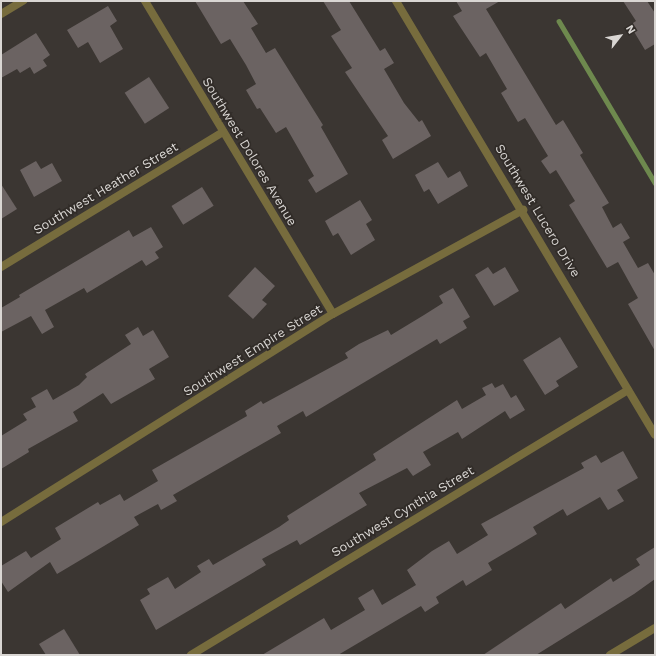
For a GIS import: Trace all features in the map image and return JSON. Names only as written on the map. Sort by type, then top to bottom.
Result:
[{"type":"street","points":[[1,14],[22,1]]},
{"type":"street","name":"Southwest Dolores Avenue","points":[[145,1],[333,314]]},
{"type":"street","name":"Southwest Lucero Drive","points":[[396,1],[523,210],[655,435]]},
{"type":"street","name":"Southwest Heather Street","points":[[1,267],[223,132]]},
{"type":"street","name":"Southwest Empire Street","points":[[1,522],[333,314],[523,210]]},
{"type":"street","name":"Southwest Cynthia Street","points":[[190,655],[628,390]]},
{"type":"street","points":[[610,655],[655,628]]},
{"type":"building","points":[[195,1],[243,1],[258,24],[251,28],[266,53],[275,48],[323,125],[321,127],[348,174],[316,193],[308,180],[314,176],[286,127],[276,133],[260,108],[257,109],[246,90],[256,84],[246,65],[230,39],[221,44]]},
{"type":"building","points":[[323,1],[349,1],[380,51],[385,48],[394,63],[384,69],[404,103],[419,122],[422,120],[431,136],[393,159],[382,140],[388,136],[345,72],[352,68],[331,36],[341,30]]},
{"type":"building","points":[[456,1],[500,1],[486,9],[556,125],[563,120],[583,153],[580,155],[609,203],[602,207],[613,228],[621,223],[630,238],[623,242],[638,268],[648,263],[655,275],[655,351],[628,304],[638,298],[618,262],[607,268],[569,205],[575,201],[556,170],[550,174],[541,161],[548,156],[525,118],[518,122],[501,93],[507,89],[486,53],[480,57],[453,16],[462,11]]},
{"type":"building","points":[[623,1],[647,1],[655,13],[655,44],[645,50],[630,25],[636,21]]},
{"type":"building","points":[[108,6],[117,21],[110,26],[123,49],[100,63],[88,42],[78,48],[67,30]]},
{"type":"building","points":[[36,33],[50,55],[43,60],[47,66],[34,74],[30,67],[20,73],[17,69],[1,78],[1,55]]},
{"type":"building","points":[[149,77],[169,108],[145,124],[125,93]]},
{"type":"building","points":[[36,161],[41,169],[52,163],[62,181],[34,197],[20,170]]},
{"type":"building","points":[[438,162],[448,178],[460,171],[468,186],[438,204],[429,189],[424,192],[415,175]]},
{"type":"building","points":[[1,184],[17,209],[1,219]]},
{"type":"building","points":[[202,187],[214,206],[183,225],[171,206]]},
{"type":"building","points":[[360,200],[372,220],[366,224],[375,240],[351,255],[338,233],[333,236],[325,221]]},
{"type":"building","points":[[151,227],[163,247],[155,252],[159,258],[146,266],[142,260],[87,293],[84,288],[45,310],[54,327],[42,334],[31,316],[1,332],[1,308],[20,297],[19,295],[129,230],[133,237]]},
{"type":"building","points":[[255,267],[275,286],[262,300],[267,304],[253,319],[228,296]]},
{"type":"building","points":[[488,267],[493,274],[505,267],[519,291],[494,306],[475,275]]},
{"type":"building","points":[[453,288],[470,317],[463,321],[467,328],[440,344],[437,339],[306,417],[303,411],[277,426],[281,433],[173,495],[177,501],[161,510],[158,504],[134,517],[139,525],[57,574],[50,562],[8,592],[1,581],[1,566],[26,551],[31,558],[61,539],[55,528],[98,502],[100,505],[120,494],[124,501],[158,481],[152,470],[247,416],[245,411],[261,401],[263,404],[348,358],[345,353],[359,344],[388,330],[391,335],[443,303],[439,296]]},
{"type":"building","points":[[138,327],[143,336],[153,330],[169,357],[149,369],[155,379],[111,404],[103,393],[73,412],[78,421],[28,449],[29,452],[1,469],[1,436],[27,420],[23,414],[36,407],[31,398],[47,389],[53,400],[79,385],[87,377],[85,374],[131,344],[125,335]]},
{"type":"building","points":[[560,337],[578,367],[556,381],[559,386],[545,395],[523,360]]},
{"type":"building","points":[[492,383],[495,388],[503,384],[511,398],[516,395],[525,410],[510,419],[505,411],[462,439],[458,432],[423,452],[431,465],[413,476],[407,468],[359,493],[367,505],[300,545],[297,540],[262,559],[266,565],[156,630],[140,600],[150,594],[147,589],[168,577],[175,589],[201,572],[197,566],[209,559],[213,565],[279,527],[289,520],[287,516],[376,460],[373,454],[457,400],[462,409],[486,395],[482,388]]},
{"type":"building","points":[[623,451],[638,478],[617,490],[624,501],[608,510],[600,497],[567,516],[563,509],[533,527],[537,534],[488,563],[492,570],[466,586],[463,580],[436,597],[439,603],[425,612],[421,606],[338,655],[262,655],[324,618],[331,630],[365,610],[358,598],[373,589],[382,605],[416,585],[407,570],[432,551],[449,541],[457,554],[488,535],[481,524],[584,468],[581,463],[596,455],[601,463]]},
{"type":"building","points":[[655,547],[655,579],[634,594],[536,655],[483,655],[561,603],[565,609],[611,578],[613,582],[640,565],[636,559]]},
{"type":"building","points":[[64,629],[80,655],[46,655],[39,644]]},
{"type":"waterway","points":[[559,21],[655,183]]}]
